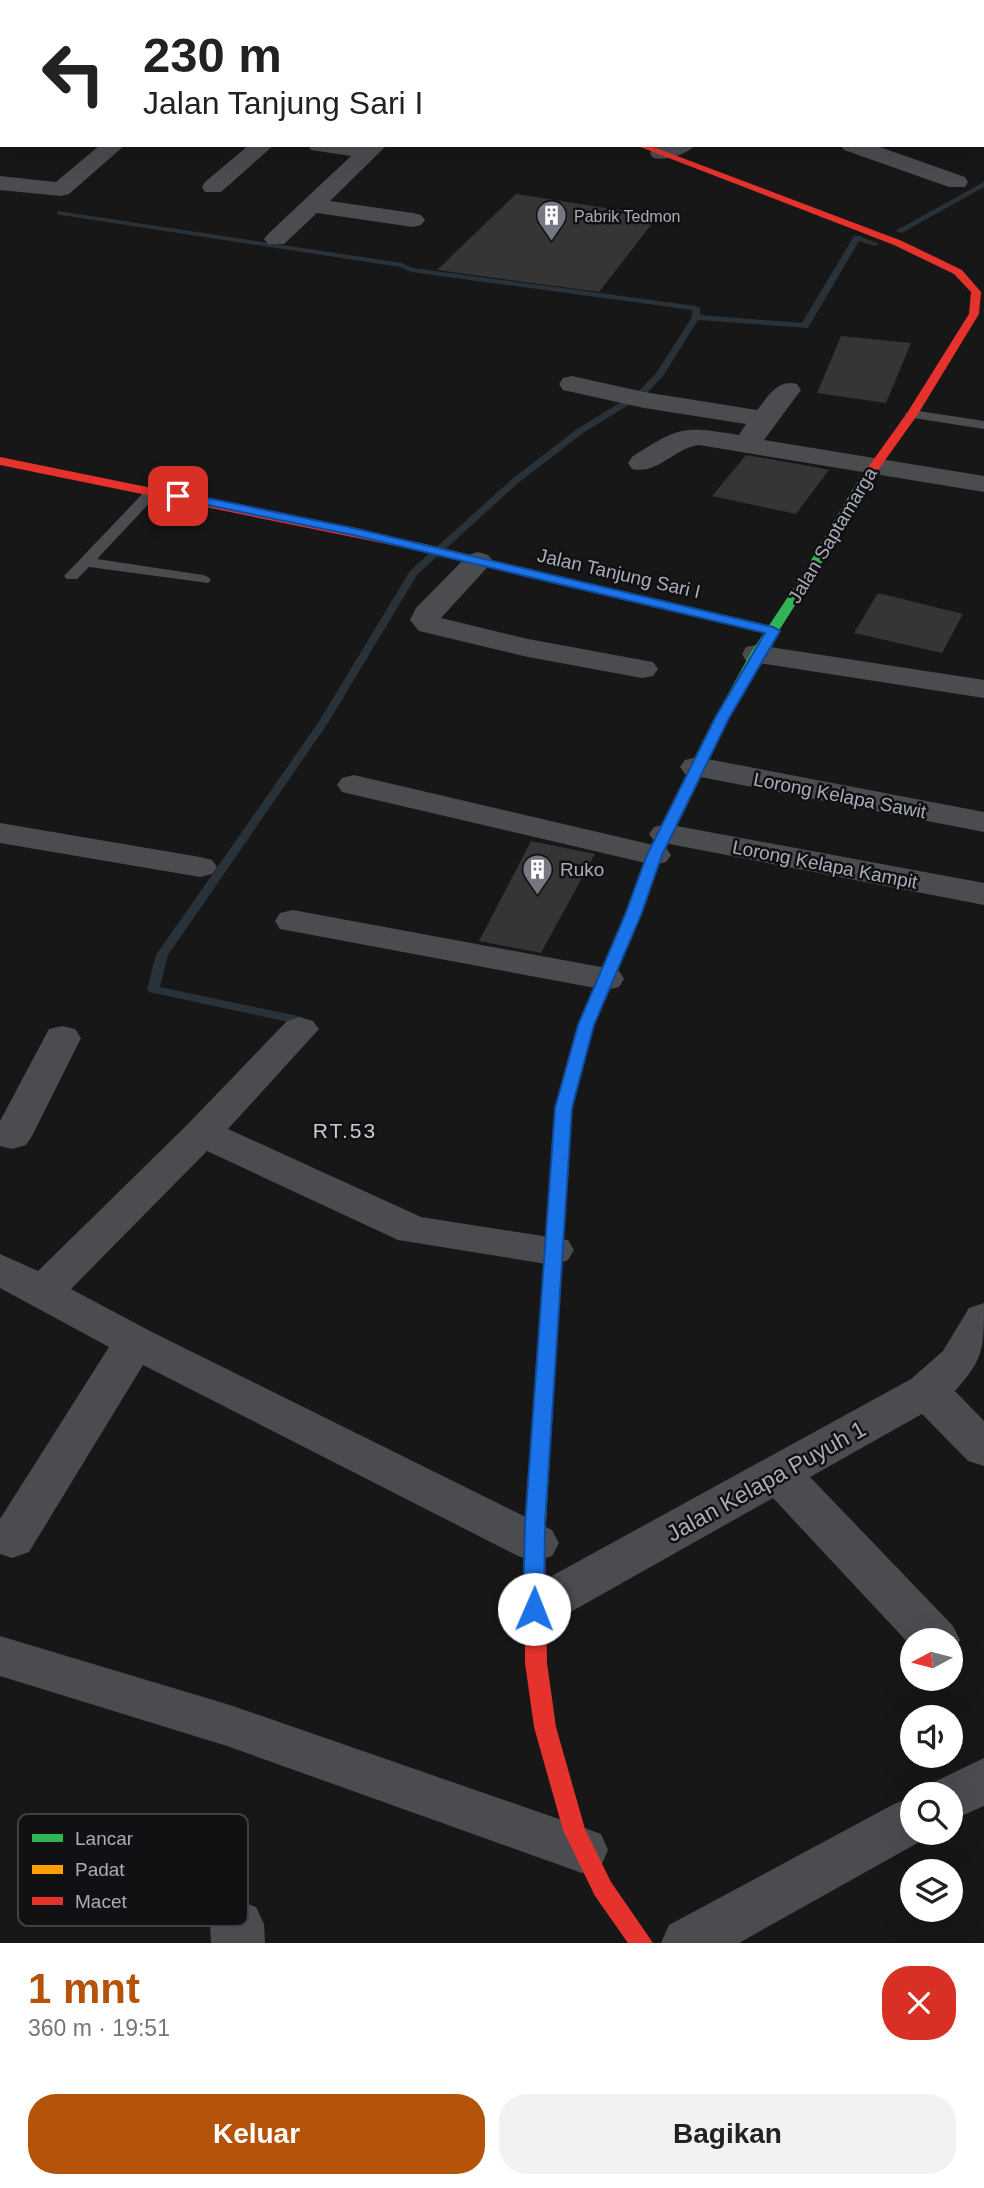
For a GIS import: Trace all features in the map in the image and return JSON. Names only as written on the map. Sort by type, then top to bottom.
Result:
[{"type":"street","points":[[0,183],[61,189],[112,147]]},
{"type":"street","points":[[213,187],[261,147]]},
{"type":"street","points":[[345,147],[372,149]]},
{"type":"street","name":"Jalan Saptamarga","points":[[634,1938],[582,1850],[567,1810],[545,1727],[536,1663],[535,1543],[564,1108],[586,1025],[660,845],[697,767],[765,643],[873,465],[912,414],[974,314],[979,287],[943,262],[898,243],[644,147]]},
{"type":"street","points":[[661,153],[678,147]]},
{"type":"street","points":[[858,147],[957,182]]},
{"type":"street","points":[[276,239],[372,149]]},
{"type":"street","points":[[312,205],[413,220]]},
{"type":"street","points":[[572,384],[636,398],[763,419]]},
{"type":"street","points":[[748,443],[763,419],[788,390]]},
{"type":"street","points":[[642,463],[664,447],[688,437],[748,443],[984,484]]},
{"type":"street","points":[[0,461],[153,491]]},
{"type":"street","name":"Jalan Tanjung Sari I","points":[[153,491],[467,558],[765,643]]},
{"type":"street","points":[[467,558],[427,614],[425,620],[430,625],[528,648],[642,669]]},
{"type":"street","points":[[765,643],[984,689]]},
{"type":"street","name":"Lorong Kelapa Sawit","points":[[697,767],[984,822]]},
{"type":"street","name":"Lorong Kelapa Kampit","points":[[354,785],[660,845],[984,894]]},
{"type":"street","points":[[0,833],[200,867]]},
{"type":"street","points":[[293,921],[606,979]]},
{"type":"street","points":[[41,1293],[202,1133],[300,1029]]},
{"type":"street","points":[[4,1144],[62,1038]]},
{"type":"street","points":[[202,1133],[413,1230],[553,1250]]},
{"type":"street","points":[[0,1269],[135,1342],[535,1543]]},
{"type":"street","name":"Jalan Kelapa Puyuh 1","points":[[534,1609],[927,1391],[959,1362],[984,1319]]},
{"type":"street","points":[[12,1539],[135,1342]]},
{"type":"street","points":[[927,1391],[984,1449]]},
{"type":"street","points":[[779,1475],[925,1628]]},
{"type":"street","points":[[0,1656],[230,1726],[582,1850]]},
{"type":"street","points":[[963,1792],[984,1780]]},
{"type":"street","points":[[688,1943],[900,1827]]},
{"type":"lane","points":[[912,414],[984,425]]},
{"type":"lane","points":[[72,576],[153,491]]},
{"type":"lane","points":[[85,562],[203,580]]},
{"type":"building","name":"Pabrik Tedmon","points":[[516,194],[658,216],[599,292],[437,270]]},
{"type":"building","points":[[841,336],[911,343],[886,403],[817,393]]},
{"type":"building","points":[[746,455],[829,470],[796,514],[712,496]]},
{"type":"building","points":[[878,593],[963,614],[942,653],[854,633]]},
{"type":"building","name":"Ruko","points":[[531,841],[595,854],[541,953],[479,941]]},
{"type":"waterway","points":[[899,231],[984,184]]},
{"type":"waterway","points":[[61,213],[402,265],[411,270],[696,308],[696,317]]},
{"type":"waterway","points":[[696,317],[805,326],[857,238],[875,244]]},
{"type":"waterway","points":[[298,1020],[153,989],[162,955],[323,723],[413,573],[514,482],[580,431],[642,393],[660,374],[696,317]]},
{"type":"traffic: fast","points":[[604,984],[633,915],[654,855],[722,718],[757,654],[809,574],[862,484]]},
{"type":"traffic: slow","points":[[416,546],[773,631]]},
{"type":"traffic: slow","points":[[535,1537],[563,1108],[586,1025],[604,984]]},
{"type":"traffic: jam","points":[[644,147],[898,243],[958,272],[976,292],[974,314],[912,414],[862,484]]},
{"type":"traffic: jam","points":[[0,461],[416,546]]},
{"type":"traffic: jam","points":[[535,1537],[536,1663],[545,1727],[574,1830],[603,1889],[641,1943]]},
{"type":"place","name":"Pabrik Tedmon","points":[[551,243]]},
{"type":"place","name":"Ruko","points":[[537,896]]},
{"type":"district","name":"RT.53","points":[[345,1131]]},
{"type":"route","points":[[178,496],[353,531],[773,631],[757,654],[722,718],[654,855],[633,915],[586,1025],[564,1108],[535,1524],[534,1609]]}]
